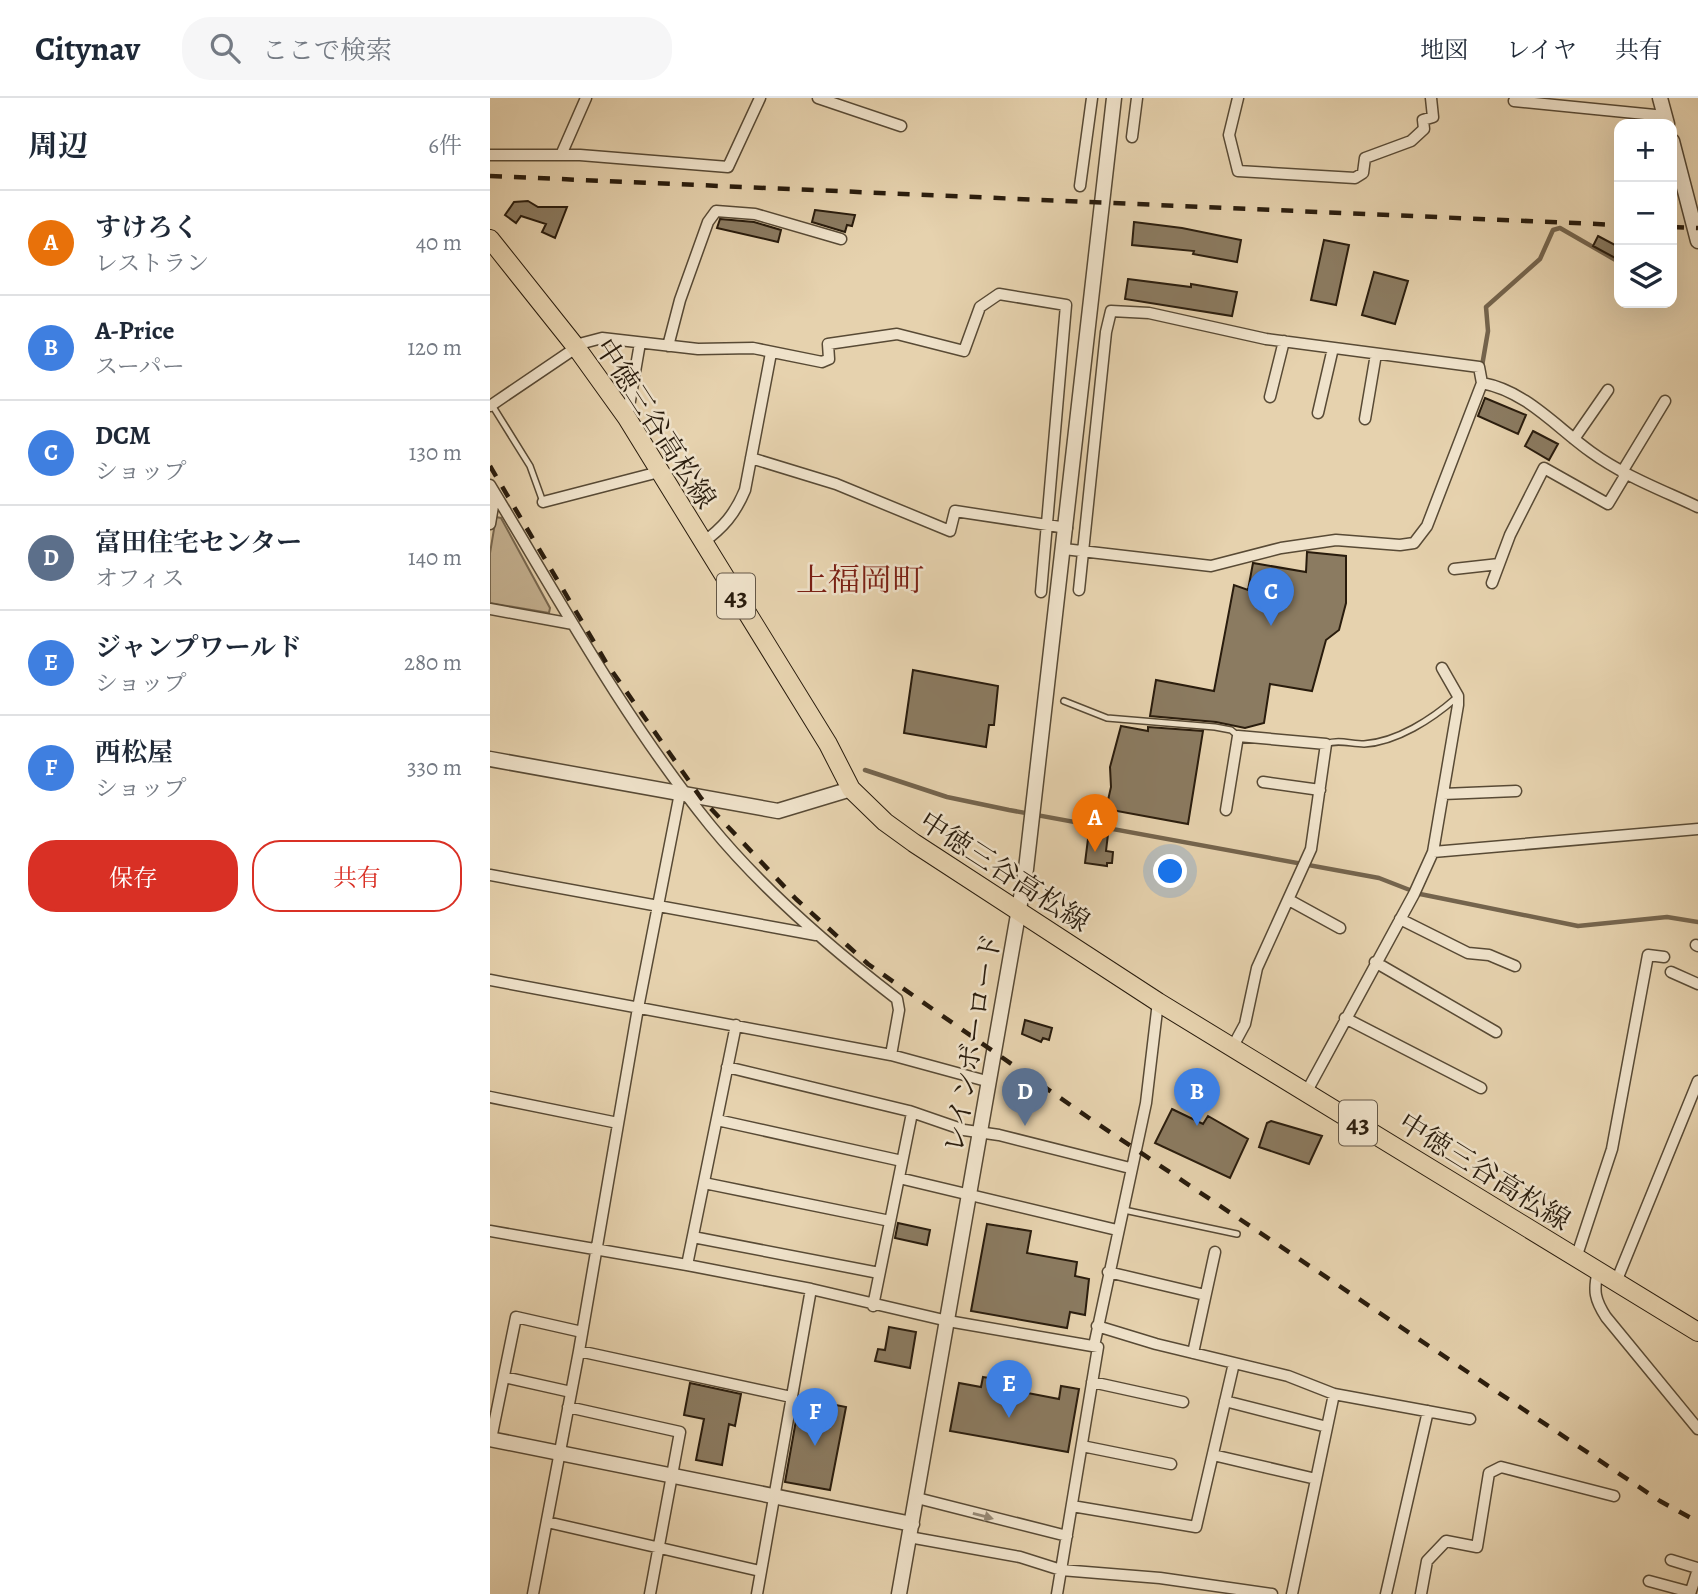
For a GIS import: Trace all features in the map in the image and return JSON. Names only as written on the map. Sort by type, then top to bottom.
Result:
[{"type":"main road","name":"中徳三谷高松線","points":[[490,239],[576,347],[627,418],[828,744],[851,789],[885,822],[1158,1002],[1698,1332]]},
{"type":"street","points":[[561,155],[586,98]]},
{"type":"street","points":[[490,155],[561,155],[727,167],[760,98]]},
{"type":"street","points":[[818,98],[901,126]]},
{"type":"street","points":[[1080,187],[1092,98]]},
{"type":"street","name":"レインボーロード","points":[[899,1594],[1020,912],[1065,549],[1114,98]]},
{"type":"street","points":[[1132,137],[1137,98]]},
{"type":"street","points":[[1238,98],[1229,135],[1237,172],[1355,178],[1363,173],[1365,158],[1412,141],[1424,129],[1423,120],[1433,117],[1431,98]]},
{"type":"street","points":[[1660,98],[1666,119]]},
{"type":"street","points":[[1514,101],[1658,119]]},
{"type":"street","points":[[1677,160],[1698,241]]},
{"type":"street","points":[[668,346],[680,300],[708,222],[716,211],[755,214],[841,239]]},
{"type":"street","points":[[491,405],[576,347],[602,338],[698,349],[747,348],[827,361],[828,344],[897,334],[962,351],[980,307],[999,294],[1066,305],[1041,592]]},
{"type":"street","points":[[1065,549],[1083,552],[1211,566],[1281,548],[1336,540],[1413,543],[1427,526],[1482,383],[1479,368],[1213,330],[1149,313],[1111,311],[1106,332],[1083,552],[1079,590]]},
{"type":"street","points":[[1270,397],[1284,341]]},
{"type":"street","points":[[627,418],[640,343]]},
{"type":"street","points":[[1318,413],[1333,348]]},
{"type":"street","points":[[702,543],[723,528],[736,510],[745,490],[771,353]]},
{"type":"street","points":[[1365,419],[1376,354]]},
{"type":"street","points":[[1482,383],[1498,386],[1529,403],[1574,439],[1624,473],[1698,507]]},
{"type":"street","points":[[1574,439],[1608,390]]},
{"type":"street","points":[[1492,583],[1544,468],[1608,504],[1665,401]]},
{"type":"street","points":[[751,458],[836,484],[950,531],[955,511],[1067,528]]},
{"type":"street","points":[[543,502],[659,472]]},
{"type":"street","points":[[491,516],[493,490]]},
{"type":"street","points":[[493,490],[628,715],[683,794],[711,827],[816,935],[897,999],[899,1010],[891,1055]]},
{"type":"street","points":[[1454,569],[1499,564]]},
{"type":"street","points":[[490,609],[573,624]]},
{"type":"street","points":[[1307,1091],[1433,852],[1458,696],[1442,668]]},
{"type":"street","points":[[1226,810],[1238,736],[1326,744],[1311,849],[1257,968],[1245,1024],[1232,1048]]},
{"type":"street","points":[[490,759],[778,811],[851,789]]},
{"type":"street","points":[[1263,782],[1320,790]]},
{"type":"street","points":[[1443,794],[1516,791]]},
{"type":"street","points":[[533,1594],[579,1352],[638,1008],[683,794]]},
{"type":"street","points":[[1433,852],[1698,829]]},
{"type":"street","points":[[490,875],[816,935]]},
{"type":"street","points":[[1289,900],[1340,928]]},
{"type":"street","points":[[1400,919],[1468,953],[1489,955],[1515,965]]},
{"type":"street","points":[[1576,1258],[1612,1149],[1648,955],[1664,957]]},
{"type":"street","points":[[1375,962],[1496,1032]]},
{"type":"street","points":[[1671,972],[1698,984]]},
{"type":"street","points":[[490,980],[891,1055],[990,1082]]},
{"type":"street","points":[[1094,1346],[1121,1209],[1146,1103],[1158,1002]]},
{"type":"street","points":[[1345,1018],[1481,1088]]},
{"type":"street","points":[[687,1265],[736,1025]]},
{"type":"street","points":[[727,1068],[1130,1168]]},
{"type":"street","points":[[1616,1282],[1698,1081]]},
{"type":"street","points":[[490,1097],[618,1123]]},
{"type":"street","points":[[873,1306],[912,1113]]},
{"type":"street","points":[[717,1120],[902,1161]]},
{"type":"street","points":[[899,1178],[1117,1230]]},
{"type":"street","points":[[704,1182],[890,1221]]},
{"type":"street","points":[[490,1231],[687,1265],[811,1289],[873,1306],[948,1321],[1098,1347],[1057,1594]]},
{"type":"street","points":[[693,1237],[879,1273]]},
{"type":"street","points":[[1193,1353],[1215,1252]]},
{"type":"street","points":[[1598,1271],[1594,1287],[1596,1301],[1606,1317],[1698,1429]]},
{"type":"street","points":[[1108,1272],[1205,1295]]},
{"type":"street","points":[[757,1594],[811,1289]]},
{"type":"street","points":[[582,1332],[516,1317],[490,1439],[774,1495],[1061,1570],[1160,1578],[1272,1594]]},
{"type":"street","points":[[1097,1326],[1288,1376],[1334,1394],[1469,1419]]},
{"type":"street","points":[[579,1352],[791,1397]]},
{"type":"street","points":[[1072,1506],[1196,1527],[1234,1363]]},
{"type":"street","points":[[504,1377],[571,1392]]},
{"type":"street","points":[[1093,1382],[1183,1402]]},
{"type":"street","points":[[1292,1594],[1334,1394]]},
{"type":"street","points":[[1225,1401],[1326,1427]]},
{"type":"street","points":[[568,1407],[680,1432],[650,1594]]},
{"type":"street","points":[[1386,1594],[1428,1411]]},
{"type":"street","points":[[1082,1446],[1171,1464]]},
{"type":"street","points":[[1213,1455],[1316,1479]]},
{"type":"street","points":[[1421,1594],[1427,1561],[1446,1541],[1477,1547],[1489,1473],[1501,1468],[1614,1496]]},
{"type":"street","points":[[917,1498],[1067,1536]]},
{"type":"street","points":[[547,1522],[760,1571]]},
{"type":"street","points":[[1649,1581],[1690,1593],[1698,1568],[1671,1560]]},
{"type":"lane","points":[[491,405],[530,466],[543,502]]},
{"type":"lane","points":[[1326,744],[1333,741],[1367,744],[1398,737],[1458,696]]},
{"type":"lane","points":[[1064,701],[1107,718],[1215,727],[1231,730],[1238,736]]},
{"type":"lane","points":[[1121,1209],[1237,1234]]},
{"type":"shaded area","points":[[496,517],[501,518],[550,608],[549,613],[490,603],[490,553]]},
{"type":"building","points":[[528,201],[538,207],[567,207],[555,238],[542,232],[546,224],[521,216],[516,223],[505,215],[514,202]]},
{"type":"building","points":[[815,210],[855,215],[852,226],[847,225],[845,232],[812,222]]},
{"type":"building","points":[[720,219],[754,222],[781,230],[778,242],[717,228]]},
{"type":"building","points":[[1134,222],[1241,240],[1237,262],[1193,254],[1194,251],[1132,245]]},
{"type":"building","points":[[1598,236],[1614,244],[1614,257],[1593,246]]},
{"type":"building","points":[[1324,240],[1349,245],[1336,305],[1311,300]]},
{"type":"building","points":[[1374,272],[1408,281],[1395,324],[1362,315]]},
{"type":"building","points":[[1128,279],[1191,287],[1191,284],[1237,292],[1232,316],[1125,299]]},
{"type":"building","points":[[1485,398],[1526,415],[1518,434],[1478,416]]},
{"type":"building","points":[[1533,431],[1558,444],[1549,460],[1525,446]]},
{"type":"building","points":[[1307,552],[1346,556],[1346,603],[1339,630],[1326,640],[1312,691],[1270,684],[1264,723],[1245,728],[1216,722],[1150,716],[1156,680],[1214,691],[1234,585],[1248,590],[1253,563],[1306,572]]},
{"type":"building","points":[[913,670],[998,686],[994,725],[989,725],[986,747],[904,733]]},
{"type":"building","points":[[1121,726],[1148,731],[1148,727],[1203,731],[1188,824],[1106,809],[1111,787],[1110,767]]},
{"type":"building","points":[[1089,831],[1108,834],[1106,851],[1113,852],[1112,863],[1107,863],[1107,866],[1085,863]]},
{"type":"building","points":[[1025,1020],[1052,1028],[1049,1040],[1043,1038],[1041,1042],[1022,1034]]},
{"type":"building","points":[[1172,1109],[1203,1124],[1208,1116],[1248,1139],[1230,1178],[1155,1143]]},
{"type":"building","points":[[1271,1121],[1322,1136],[1309,1164],[1259,1147],[1267,1123]]},
{"type":"building","points":[[898,1223],[930,1230],[927,1245],[895,1238]]},
{"type":"building","points":[[987,1224],[1031,1231],[1027,1253],[1077,1262],[1075,1276],[1089,1279],[1085,1315],[1070,1312],[1067,1328],[971,1311]]},
{"type":"building","points":[[889,1327],[916,1332],[910,1368],[875,1361],[878,1349],[885,1350]]},
{"type":"building","points":[[983,1377],[1013,1382],[1012,1390],[1059,1399],[1061,1386],[1079,1389],[1068,1452],[950,1431],[959,1383],[981,1387]]},
{"type":"building","points":[[690,1383],[741,1394],[735,1426],[729,1424],[722,1465],[696,1460],[704,1419],[684,1415]]},
{"type":"building","points":[[800,1398],[846,1407],[830,1490],[785,1482]]},
{"type":"waterway","points":[[1482,366],[1488,331],[1486,307],[1540,259],[1553,230],[1560,228],[1614,259]]},
{"type":"waterway","points":[[865,770],[947,797],[1379,878],[1420,894],[1578,926],[1667,917],[1698,922]]},
{"type":"railway","points":[[490,176],[1614,225]]},
{"type":"railway","points":[[1677,227],[1698,228]]},
{"type":"railway","points":[[490,466],[607,664],[701,798],[796,899],[868,964],[1089,1118],[1660,1501],[1698,1522]]},
{"type":"place","name":"DCM","points":[[1271,626]]},
{"type":"place","name":"すけろく","points":[[1095,852]]},
{"type":"place","name":"富田住宅センター","points":[[1025,1126]]},
{"type":"place","name":"A-Price","points":[[1197,1126]]},
{"type":"place","name":"ジャンプワールド","points":[[1009,1418]]},
{"type":"place","name":"西松屋","points":[[815,1446]]},
{"type":"district","name":"上福岡町","points":[[860,580]]}]
